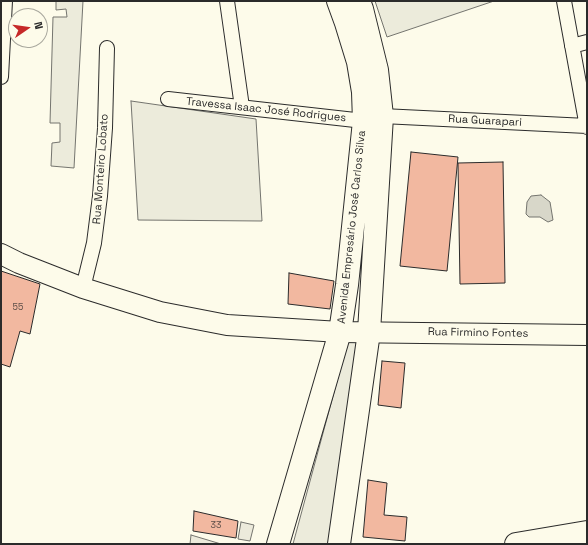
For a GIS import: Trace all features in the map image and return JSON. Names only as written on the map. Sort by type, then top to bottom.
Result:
[{"type":"main road","name":"Avenida Empresário José Carlos Silva","points":[[278,544],[340,332],[373,119],[363,92],[358,62],[338,1]]},
{"type":"main road","name":"Avenida Empresário José Carlos Silva","points":[[339,544],[369,332],[373,119],[377,70],[359,1]]},
{"type":"main road","points":[[516,544],[587,532]]},
{"type":"street","points":[[1,77],[5,1]]},
{"type":"street","points":[[227,1],[242,107]]},
{"type":"street","points":[[564,1],[587,126]]},
{"type":"street","points":[[572,46],[587,42]]},
{"type":"street","name":"Rua Monteiro Lobato","points":[[84,288],[94,243],[100,196],[105,128],[107,48]]},
{"type":"street","name":"Travessa Isaac José Rodrigues","points":[[168,99],[373,119]]},
{"type":"street","name":"Rua Guarapari","points":[[373,119],[587,126]]},
{"type":"street","name":"Rua Firmino Fontes","points":[[1,254],[19,263],[84,288],[160,312],[227,326],[340,332],[587,335]]},
{"type":"shaded area","points":[[56,1],[83,1],[74,168],[51,166],[52,143],[60,142],[60,123],[50,123],[53,17],[67,17],[66,9],[56,10]]},
{"type":"shaded area","points":[[375,1],[494,1],[387,37]]},
{"type":"shaded area","points":[[131,101],[256,119],[262,221],[138,220]]},
{"type":"shaded area","points":[[541,195],[550,202],[553,220],[548,222],[540,217],[529,217],[526,214],[527,202],[531,196]]},
{"type":"shaded area","points":[[349,337],[360,337],[329,544],[293,544]]},
{"type":"shaded area","points":[[241,522],[254,525],[250,541],[238,539]]},
{"type":"shaded area","points":[[191,535],[221,544],[190,544]]},
{"type":"building","points":[[411,152],[458,157],[447,271],[400,266]]},
{"type":"building","points":[[503,162],[505,283],[460,284],[458,163]]},
{"type":"building","points":[[1,271],[40,284],[30,334],[20,331],[10,367],[1,364]]},
{"type":"building","points":[[289,273],[334,281],[330,309],[288,304]]},
{"type":"building","points":[[382,361],[405,363],[401,408],[378,405]]},
{"type":"building","points":[[368,480],[387,483],[384,515],[407,517],[405,541],[363,537]]},
{"type":"building","points":[[194,511],[238,521],[236,538],[193,531]]}]
